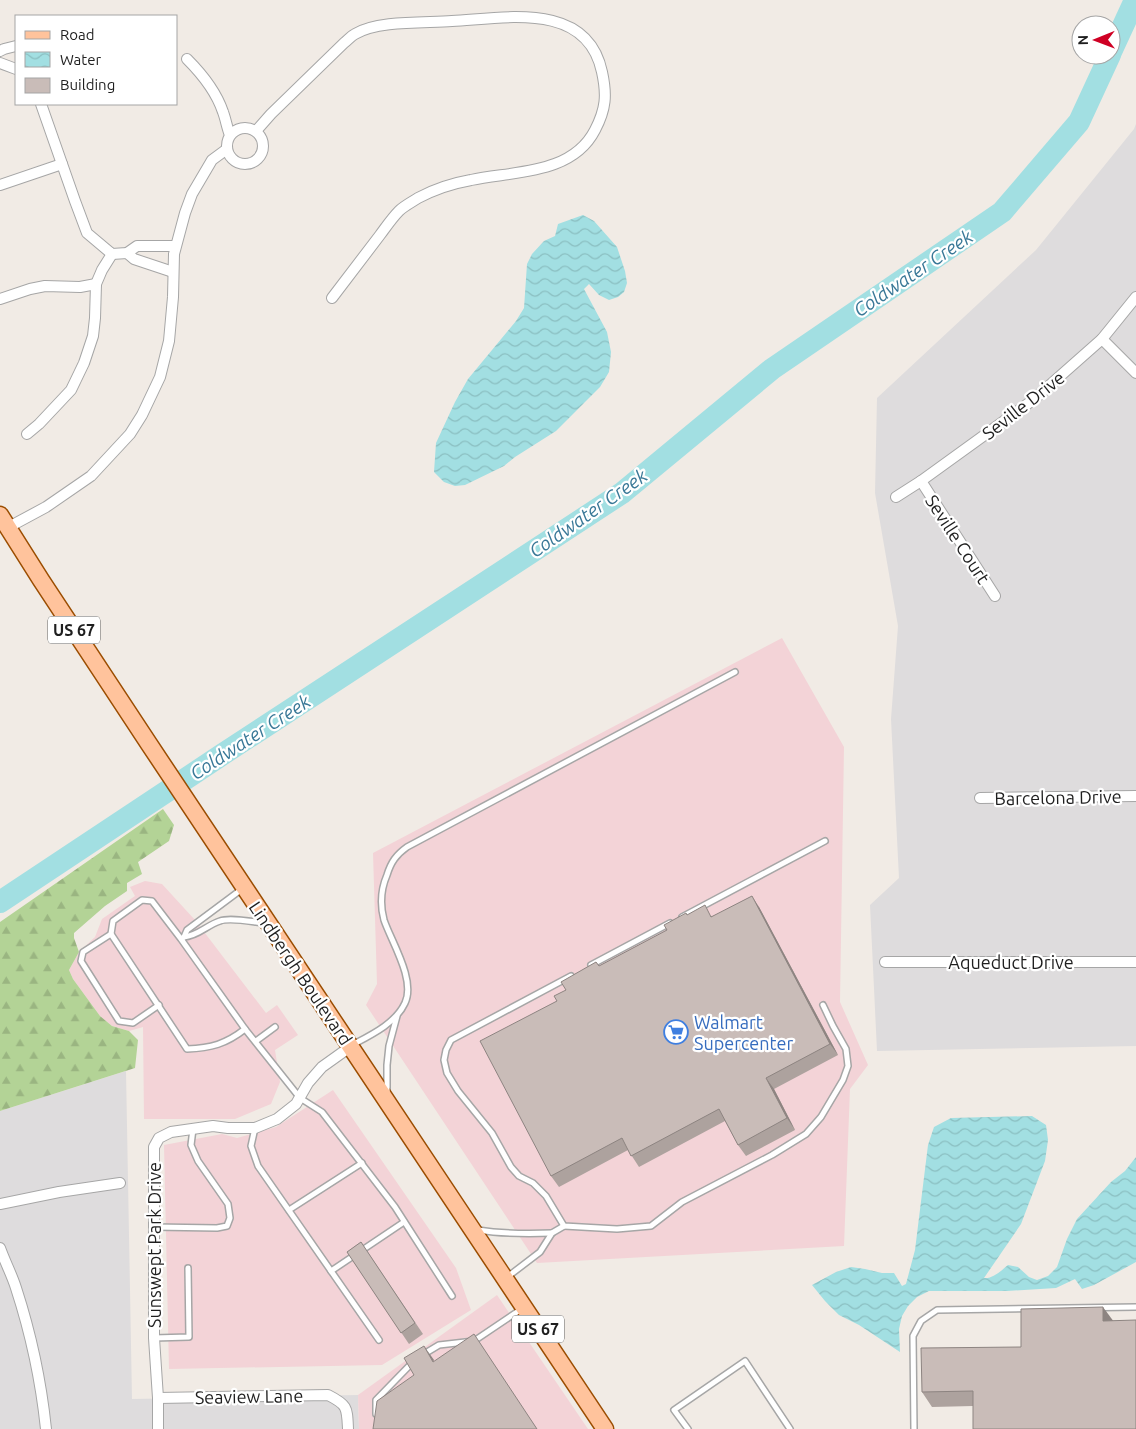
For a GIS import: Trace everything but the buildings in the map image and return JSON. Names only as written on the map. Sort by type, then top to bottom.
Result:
[{"type":"main road","name":"Lindbergh Boulevard","points":[[4,522],[149,744],[605,1429]]},
{"type":"street","points":[[256,131],[344,43],[356,33],[369,28],[381,25],[541,17],[560,22],[580,33],[593,46],[601,64],[606,101],[595,131],[582,150],[562,161],[538,170],[470,180],[419,198],[399,211],[332,298]]},
{"type":"street","points":[[0,51],[15,46]]},
{"type":"street","points":[[188,59],[206,78],[221,107],[230,135],[227,149],[230,156],[241,164],[255,162],[260,157],[264,143],[256,131],[250,128],[242,128],[230,135]]},
{"type":"street","points":[[0,63],[15,69]]},
{"type":"street","points":[[41,105],[87,233],[112,254],[127,253],[138,246],[175,246]]},
{"type":"street","points":[[4,522],[46,507],[91,476],[130,434],[142,415],[160,377],[169,341],[175,246],[184,214],[192,194],[212,160],[227,149]]},
{"type":"street","points":[[0,185],[62,164]]},
{"type":"street","points":[[127,253],[134,260],[173,272]]},
{"type":"street","points":[[26,434],[39,424],[71,390],[84,363],[93,336],[96,284],[112,254]]},
{"type":"street","points":[[0,299],[45,286],[80,287],[96,284]]},
{"type":"street","name":"Seville Drive","points":[[896,497],[1033,400],[1102,339],[1136,297]]},
{"type":"street","points":[[1102,339],[1136,373]]},
{"type":"street","name":"Seville Court","points":[[921,481],[995,596]]},
{"type":"street","name":"Barcelona Drive","points":[[980,798],[1136,796]]},
{"type":"street","name":"Aqueduct Drive","points":[[886,962],[1136,962]]},
{"type":"street","name":"Sunswept Park Drive","points":[[158,1429],[154,1338],[154,1147],[159,1138],[171,1132],[213,1126],[255,1128],[277,1119],[296,1104],[308,1083],[322,1067],[350,1046]]},
{"type":"street","points":[[0,1204],[120,1182]]},
{"type":"street","points":[[0,1248],[16,1288],[32,1344],[46,1429]]},
{"type":"street","name":"Seaview Lane","points":[[158,1398],[328,1395],[340,1401],[347,1410],[348,1429]]},
{"type":"lane","points":[[350,1046],[372,1034],[397,1015],[406,1002],[407,979],[384,919],[382,903],[385,879],[397,855],[406,848],[735,672]]},
{"type":"lane","points":[[680,918],[825,841]]},
{"type":"lane","points":[[183,938],[187,930],[244,887]]},
{"type":"lane","points":[[245,1029],[231,1040],[204,1048],[187,1049],[111,934],[112,921],[142,900],[152,901],[183,938],[245,1029],[300,1098],[322,1112],[395,1207],[452,1296]]},
{"type":"lane","points":[[183,938],[192,936],[221,920],[230,919],[268,923]]},
{"type":"lane","points":[[588,967],[673,922]]},
{"type":"lane","points":[[111,934],[83,952],[82,962],[120,1021],[133,1023],[159,1005]]},
{"type":"lane","points":[[564,1226],[546,1196],[533,1183],[519,1176],[511,1167],[492,1133],[458,1091],[447,1073],[444,1060],[451,1040],[580,971]]},
{"type":"lane","points":[[505,1278],[540,1252],[552,1233],[564,1226],[617,1229],[651,1226],[682,1202],[772,1155],[806,1134],[821,1116],[844,1080],[848,1066],[846,1050],[832,1026],[823,1005]]},
{"type":"lane","points":[[387,1102],[386,1065],[397,1015]]},
{"type":"lane","points":[[256,1041],[275,1027]]},
{"type":"lane","points":[[255,1128],[250,1146],[258,1166],[379,1340]]},
{"type":"lane","points":[[154,1227],[217,1228],[227,1226],[230,1218],[228,1204],[198,1161],[190,1145],[193,1130]]},
{"type":"lane","points":[[289,1210],[362,1164]]},
{"type":"lane","points":[[331,1271],[404,1222]]},
{"type":"lane","points":[[472,1229],[516,1234],[552,1233]]},
{"type":"lane","points":[[154,1338],[189,1337],[188,1268]]},
{"type":"lane","points":[[914,1429],[913,1336],[921,1321],[937,1310],[1136,1307]]},
{"type":"lane","points":[[376,1419],[376,1400],[416,1360],[439,1345],[474,1341],[524,1308]]},
{"type":"lane","points":[[688,1429],[674,1410],[745,1361],[790,1429]]},
{"type":"shaded area","points":[[1136,124],[1136,1046],[877,1051],[870,905],[899,878],[891,719],[898,626],[875,493],[877,398],[1036,250],[1134,129]]},
{"type":"shaded area","points":[[782,638],[844,747],[840,1002],[868,1065],[850,1089],[844,1246],[537,1263],[366,1005],[377,984],[373,853]]},
{"type":"shaded area","points":[[145,881],[162,884],[195,920],[266,1013],[277,1005],[298,1035],[275,1050],[280,1082],[271,1104],[235,1119],[144,1119],[143,1027],[129,1031],[112,1026],[100,1016],[73,979],[69,970],[79,952],[95,937],[102,919],[135,896],[130,887]]},
{"type":"shaded area","points":[[126,1071],[132,1399],[358,1395],[359,1429],[0,1429],[0,1111]]},
{"type":"shaded area","points":[[333,1090],[456,1268],[471,1310],[382,1365],[169,1369],[164,1145],[222,1134],[237,1138],[276,1127]]},
{"type":"shaded area","points":[[497,1295],[588,1429],[359,1429],[358,1395]]},
{"type":"green space","points":[[163,809],[174,825],[169,841],[138,862],[142,874],[127,883],[127,891],[105,906],[74,933],[79,952],[69,970],[73,979],[100,1016],[112,1026],[129,1031],[138,1040],[135,1068],[0,1111],[0,922]]},
{"type":"water","points":[[583,215],[594,221],[617,247],[627,283],[624,292],[618,297],[609,300],[599,295],[589,284],[584,289],[607,332],[611,352],[609,372],[600,387],[556,431],[504,466],[465,485],[455,486],[444,482],[434,472],[436,443],[468,379],[516,321],[524,308],[527,264],[532,254],[544,241],[555,236],[558,224]]},
{"type":"water","points":[[1032,1116],[1046,1125],[1048,1140],[1045,1161],[1021,1224],[984,1278],[994,1276],[1008,1265],[1018,1267],[1029,1277],[1037,1280],[1048,1276],[1057,1267],[1067,1239],[1077,1219],[1111,1182],[1125,1171],[1136,1157],[1136,1262],[1094,1285],[1082,1289],[1075,1279],[1056,1288],[1007,1291],[929,1291],[917,1297],[902,1316],[899,1329],[900,1352],[859,1325],[839,1315],[825,1301],[812,1285],[836,1272],[851,1267],[882,1273],[894,1273],[902,1286],[906,1284],[915,1250],[928,1145],[934,1127],[951,1118]]},
{"type":"waterway","name":"Coldwater Creek","points":[[1121,30],[1135,0]]},
{"type":"waterway","name":"Coldwater Creek","points":[[0,902],[622,493],[772,369],[1002,212],[1079,122],[1105,65]]},
{"type":"place","name":"Walmart Supercenter","points":[[676,1032]]}]
